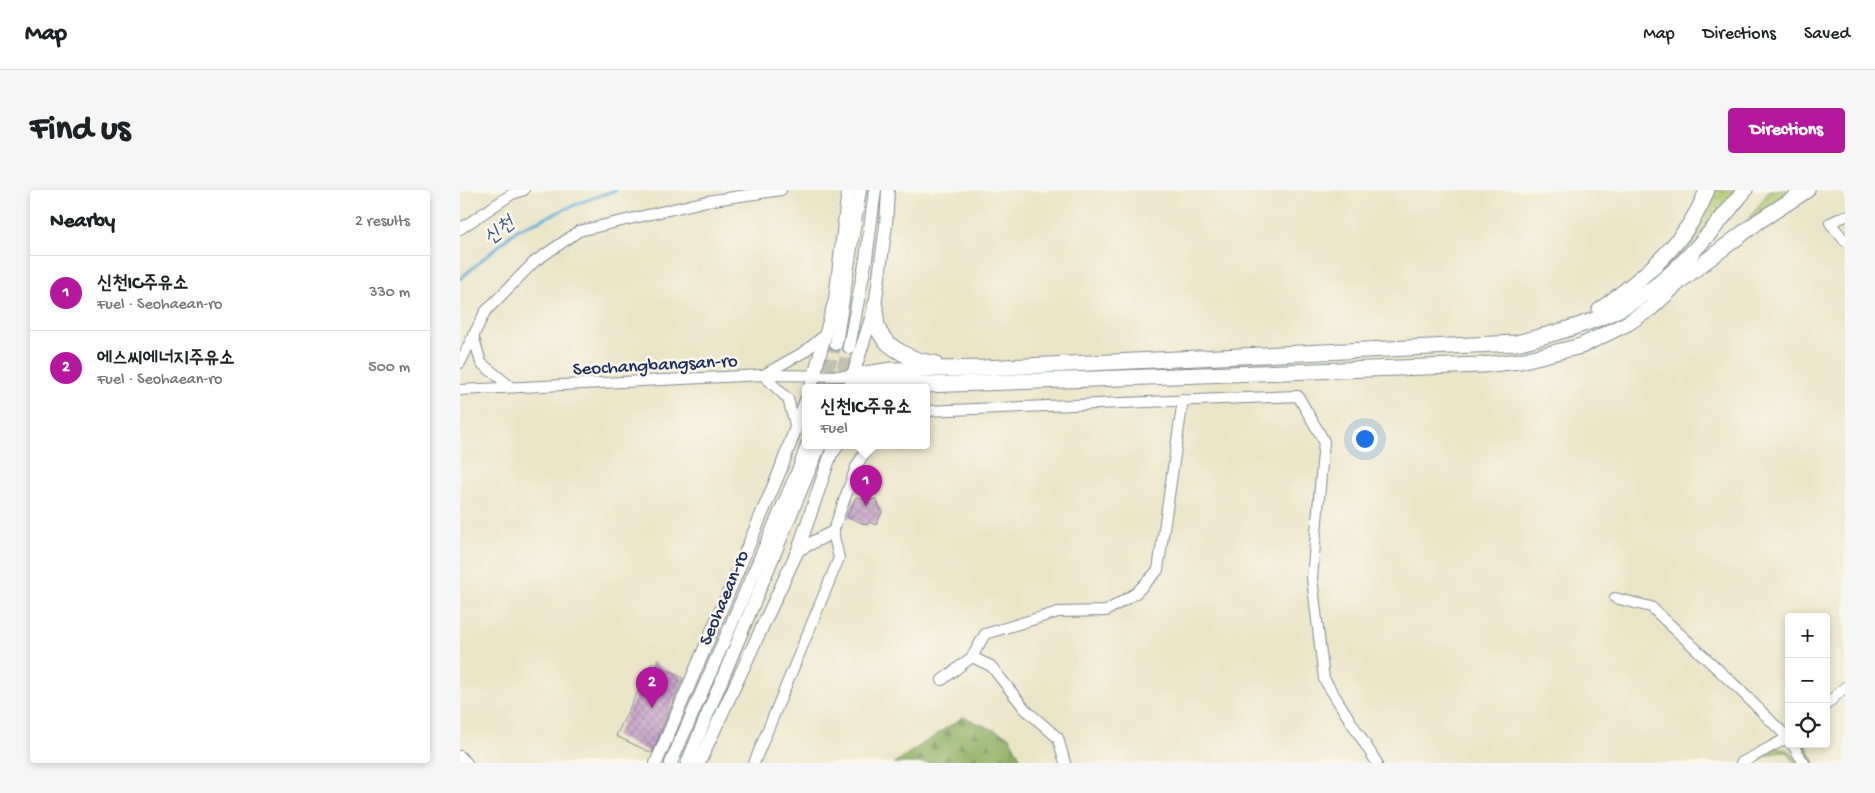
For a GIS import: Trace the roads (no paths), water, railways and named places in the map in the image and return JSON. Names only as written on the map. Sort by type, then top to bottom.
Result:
[{"type":"highway","points":[[1577,327],[1640,280],[1677,242],[1701,207],[1707,190]]},
{"type":"highway","points":[[851,382],[892,370],[983,368],[1516,343],[1577,327],[1613,313],[1661,283],[1698,248],[1745,190]]},
{"type":"highway","points":[[1681,280],[1756,190]]},
{"type":"highway","points":[[930,385],[1482,365],[1520,361],[1581,346],[1602,337],[1651,308],[1681,280],[1759,221],[1807,190]]},
{"type":"highway","points":[[875,306],[879,333],[890,345],[922,362],[983,368]]},
{"type":"highway","points":[[851,382],[908,384]]},
{"type":"main road","points":[[813,382],[835,299],[848,190]]},
{"type":"main road","points":[[836,344],[860,190]]},
{"type":"main road","points":[[851,382],[875,306],[886,225],[888,190]]},
{"type":"main road","points":[[849,347],[866,259],[875,191]]},
{"type":"main road","points":[[656,763],[780,471],[802,411]]},
{"type":"main road","name":"Seohaean-ro","points":[[671,763],[806,449]]},
{"type":"main road","points":[[699,763],[798,550],[830,449]]},
{"type":"main road","name":"Seohaean-ro","points":[[687,763],[830,449]]},
{"type":"main road","points":[[798,550],[833,532]]},
{"type":"street","points":[[460,229],[512,194],[524,190]]},
{"type":"street","points":[[460,363],[485,312],[534,262],[579,231],[707,201],[781,190]]},
{"type":"street","points":[[1845,216],[1830,223],[1845,241]]},
{"type":"street","points":[[796,428],[788,400],[763,375],[804,352],[826,334]]},
{"type":"street","points":[[473,335],[480,363],[511,387]]},
{"type":"street","name":"Seochangbangsan-ro","points":[[460,390],[763,375],[813,382],[851,382]]},
{"type":"street","points":[[930,411],[1298,396],[1324,441],[1312,578],[1324,679],[1377,763]]},
{"type":"street","points":[[942,680],[972,657],[985,634],[1058,612],[1106,611],[1136,593],[1158,570],[1183,400]]},
{"type":"street","points":[[754,763],[839,558],[833,532],[856,467],[867,449]]},
{"type":"street","points":[[1615,598],[1651,607],[1785,736]]},
{"type":"street","points":[[972,657],[991,666],[1025,709],[1058,738],[1065,763]]},
{"type":"street","points":[[1828,703],[1845,687]]},
{"type":"street","points":[[1740,763],[1785,742]]},
{"type":"street","points":[[1794,748],[1804,763]]},
{"type":"street","points":[[460,756],[468,763]]},
{"type":"waterway","name":"신천","points":[[460,279],[517,230],[584,201],[616,190]]},
{"type":"tunnel","points":[[824,384],[836,344]]},
{"type":"tunnel","points":[[838,384],[849,347]]},
{"type":"place","name":"신천IC주유소","points":[[866,506]]},
{"type":"place","name":"에스씨에너지주유소","points":[[652,708]]}]
